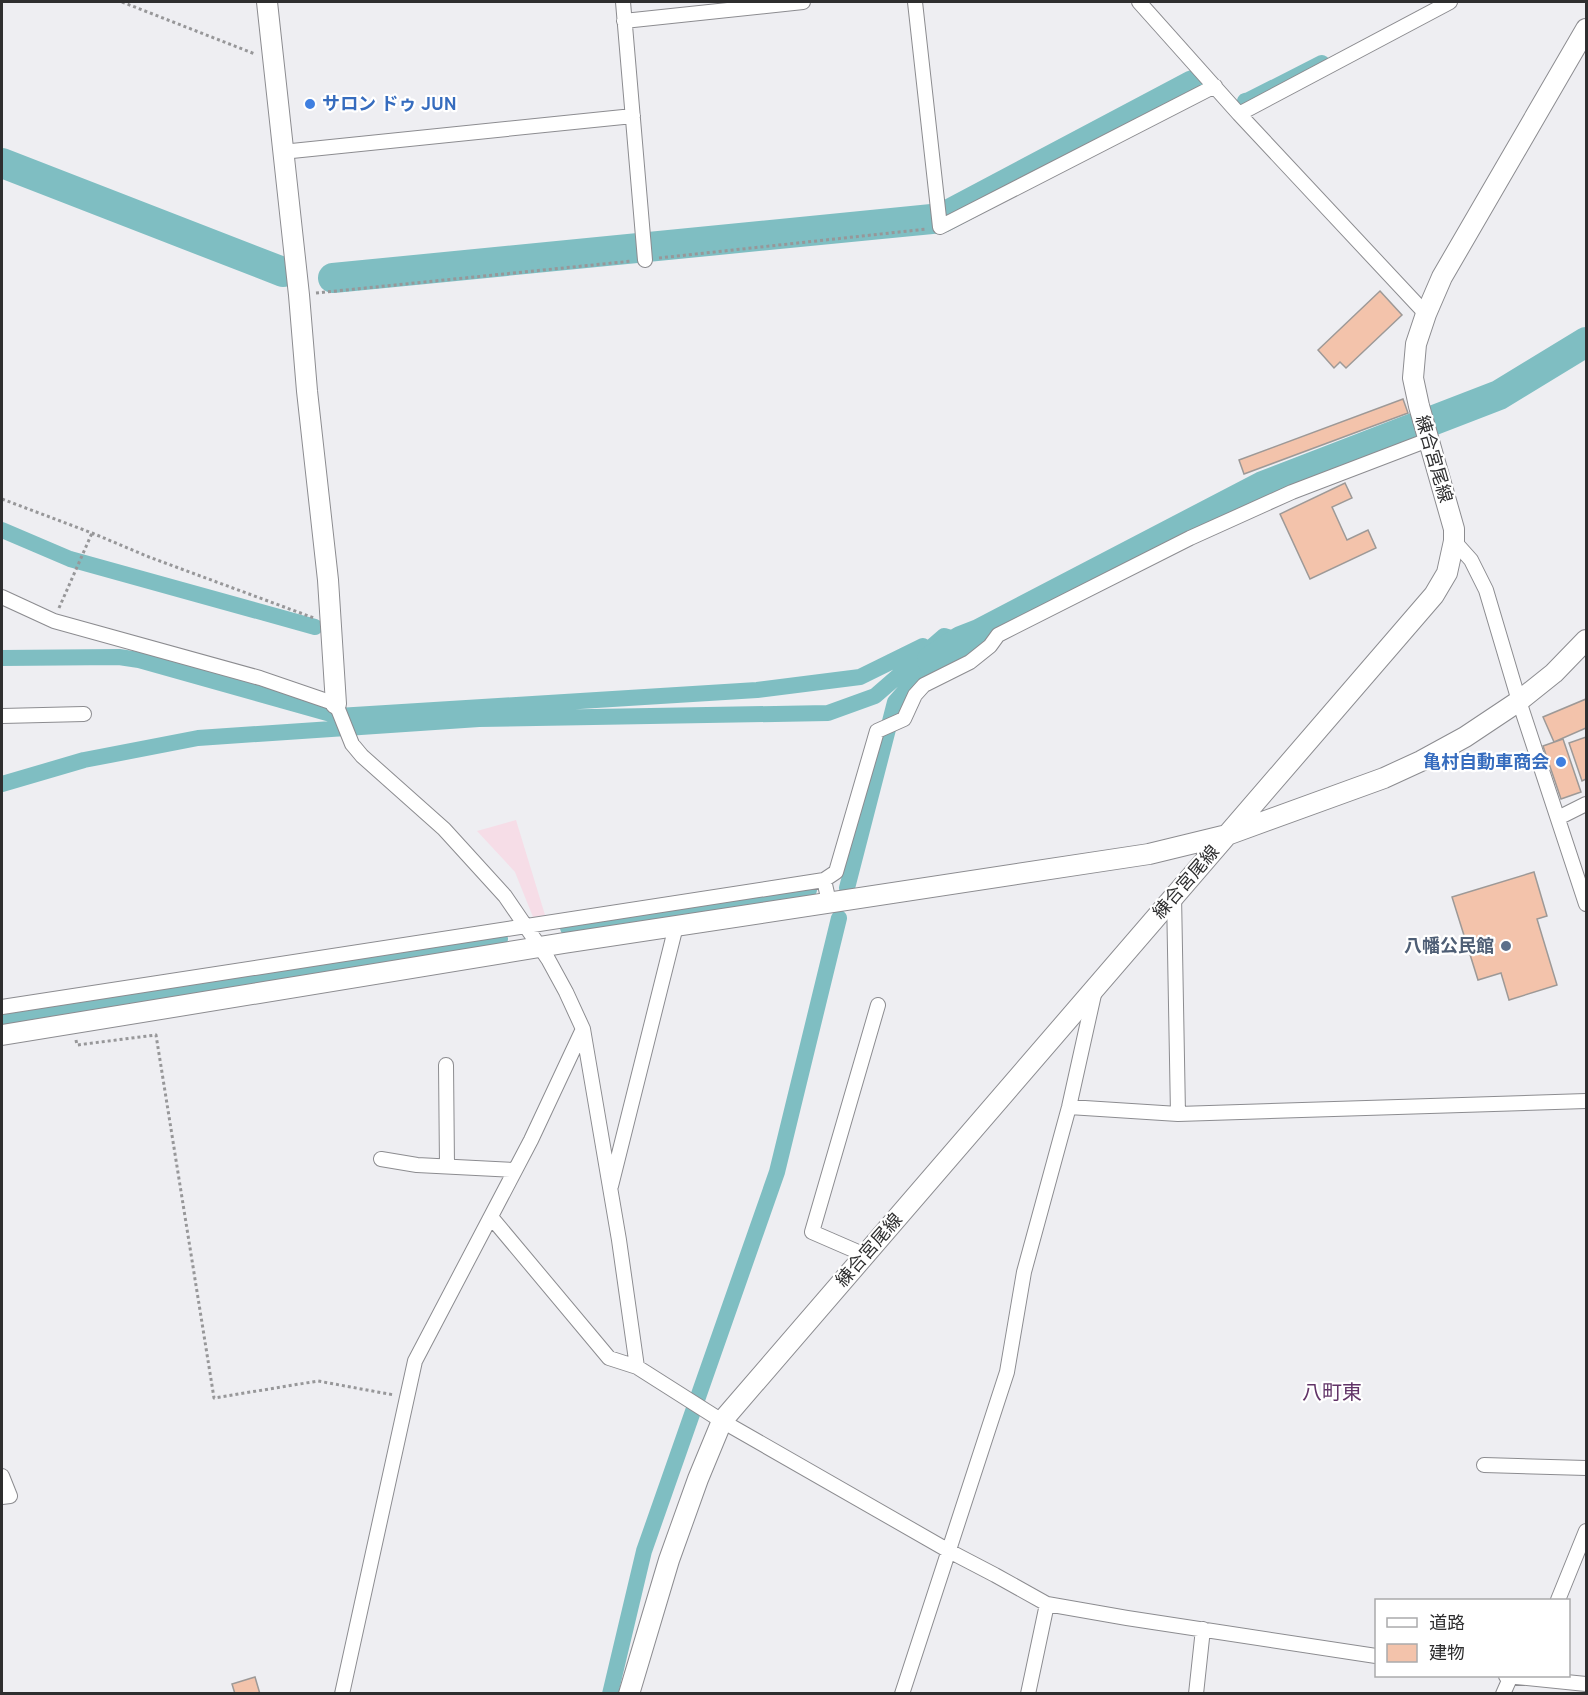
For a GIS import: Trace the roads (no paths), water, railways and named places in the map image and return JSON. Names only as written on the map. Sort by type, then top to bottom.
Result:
[{"type":"street","points":[[267,2],[332,624],[337,708],[352,744],[362,756],[444,829],[505,896],[540,947],[566,992],[582,1029],[638,1367]]},
{"type":"street","points":[[623,2],[645,260]]},
{"type":"street","points":[[624,21],[802,2]]},
{"type":"street","points":[[915,2],[940,227],[1215,86]]},
{"type":"street","points":[[1138,2],[1426,314]]},
{"type":"street","points":[[1239,114],[1450,2]]},
{"type":"street","name":"練合宮尾線","points":[[628,1694],[669,1560],[722,1421],[1434,595],[1447,573],[1454,541],[1454,529],[1413,378],[1416,344],[1442,277],[1587,29]]},
{"type":"street","points":[[282,152],[633,116]]},
{"type":"street","points":[[2,1007],[824,880],[836,872],[877,731],[904,719],[915,695],[924,685],[970,662],[990,646],[998,635],[1190,538],[1292,492],[1428,440]]},
{"type":"street","points":[[1454,541],[1472,561],[1486,590],[1519,701],[1587,904]]},
{"type":"street","points":[[2,597],[54,621],[260,678],[337,708]]},
{"type":"street","points":[[2,1035],[540,947],[1149,854],[1227,836],[1384,778],[1421,761],[1465,737],[1519,701],[1554,673],[1587,640]]},
{"type":"street","points":[[2,716],[84,714]]},
{"type":"street","points":[[1558,818],[1587,804]]},
{"type":"street","points":[[824,880],[829,902]]},
{"type":"street","points":[[1174,895],[1178,1114]]},
{"type":"street","points":[[610,1190],[676,926]]},
{"type":"street","points":[[902,1694],[1007,1372],[1024,1272],[1069,1107],[1095,989]]},
{"type":"street","points":[[865,1255],[812,1232],[878,1005]]},
{"type":"street","points":[[342,1694],[415,1361],[531,1140],[582,1029]]},
{"type":"street","points":[[446,1065],[447,1166]]},
{"type":"street","points":[[1069,1107],[1178,1114],[1587,1101]]},
{"type":"street","points":[[381,1159],[417,1165],[515,1170]]},
{"type":"street","points":[[491,1217],[609,1358],[638,1367],[722,1421],[949,1551],[1047,1604],[1375,1656]]},
{"type":"street","points":[[1484,1465],[1587,1468]]},
{"type":"street","points":[[2,1476],[10,1496],[2,1497]]},
{"type":"street","points":[[1558,1599],[1587,1531]]},
{"type":"street","points":[[1028,1694],[1047,1604]]},
{"type":"street","points":[[1196,1694],[1203,1629]]},
{"type":"street","points":[[1503,1694],[1511,1677]]},
{"type":"street","points":[[1526,1677],[1587,1684]]},
{"type":"waterway","points":[[1245,101],[1322,63]]},
{"type":"waterway","points":[[333,278],[942,218],[1193,85]]},
{"type":"waterway","points":[[2,163],[283,272]]},
{"type":"waterway","points":[[932,660],[961,641],[979,634],[1263,486],[1499,395],[1586,342]]},
{"type":"waterway","points":[[2,530],[70,559],[315,627]]},
{"type":"waterway","points":[[2,784],[84,760],[198,738],[479,719],[828,713],[875,696],[944,636],[961,641]]},
{"type":"waterway","points":[[2,658],[119,657],[139,660],[338,716],[757,690],[860,677],[923,646]]},
{"type":"waterway","points":[[847,888],[895,702],[932,660]]},
{"type":"waterway","points":[[568,928],[809,890]]},
{"type":"waterway","points":[[610,1694],[644,1551],[777,1172],[839,918]]},
{"type":"waterway","points":[[2,1018],[500,939]]},
{"type":"place","name":"サロン ドゥ JUN","points":[[310,104]]},
{"type":"place","name":"亀村自動車商会","points":[[1561,762]]},
{"type":"place","name":"八幡公民館","points":[[1506,946]]},
{"type":"district","name":"八町東","points":[[1332,1392]]}]
